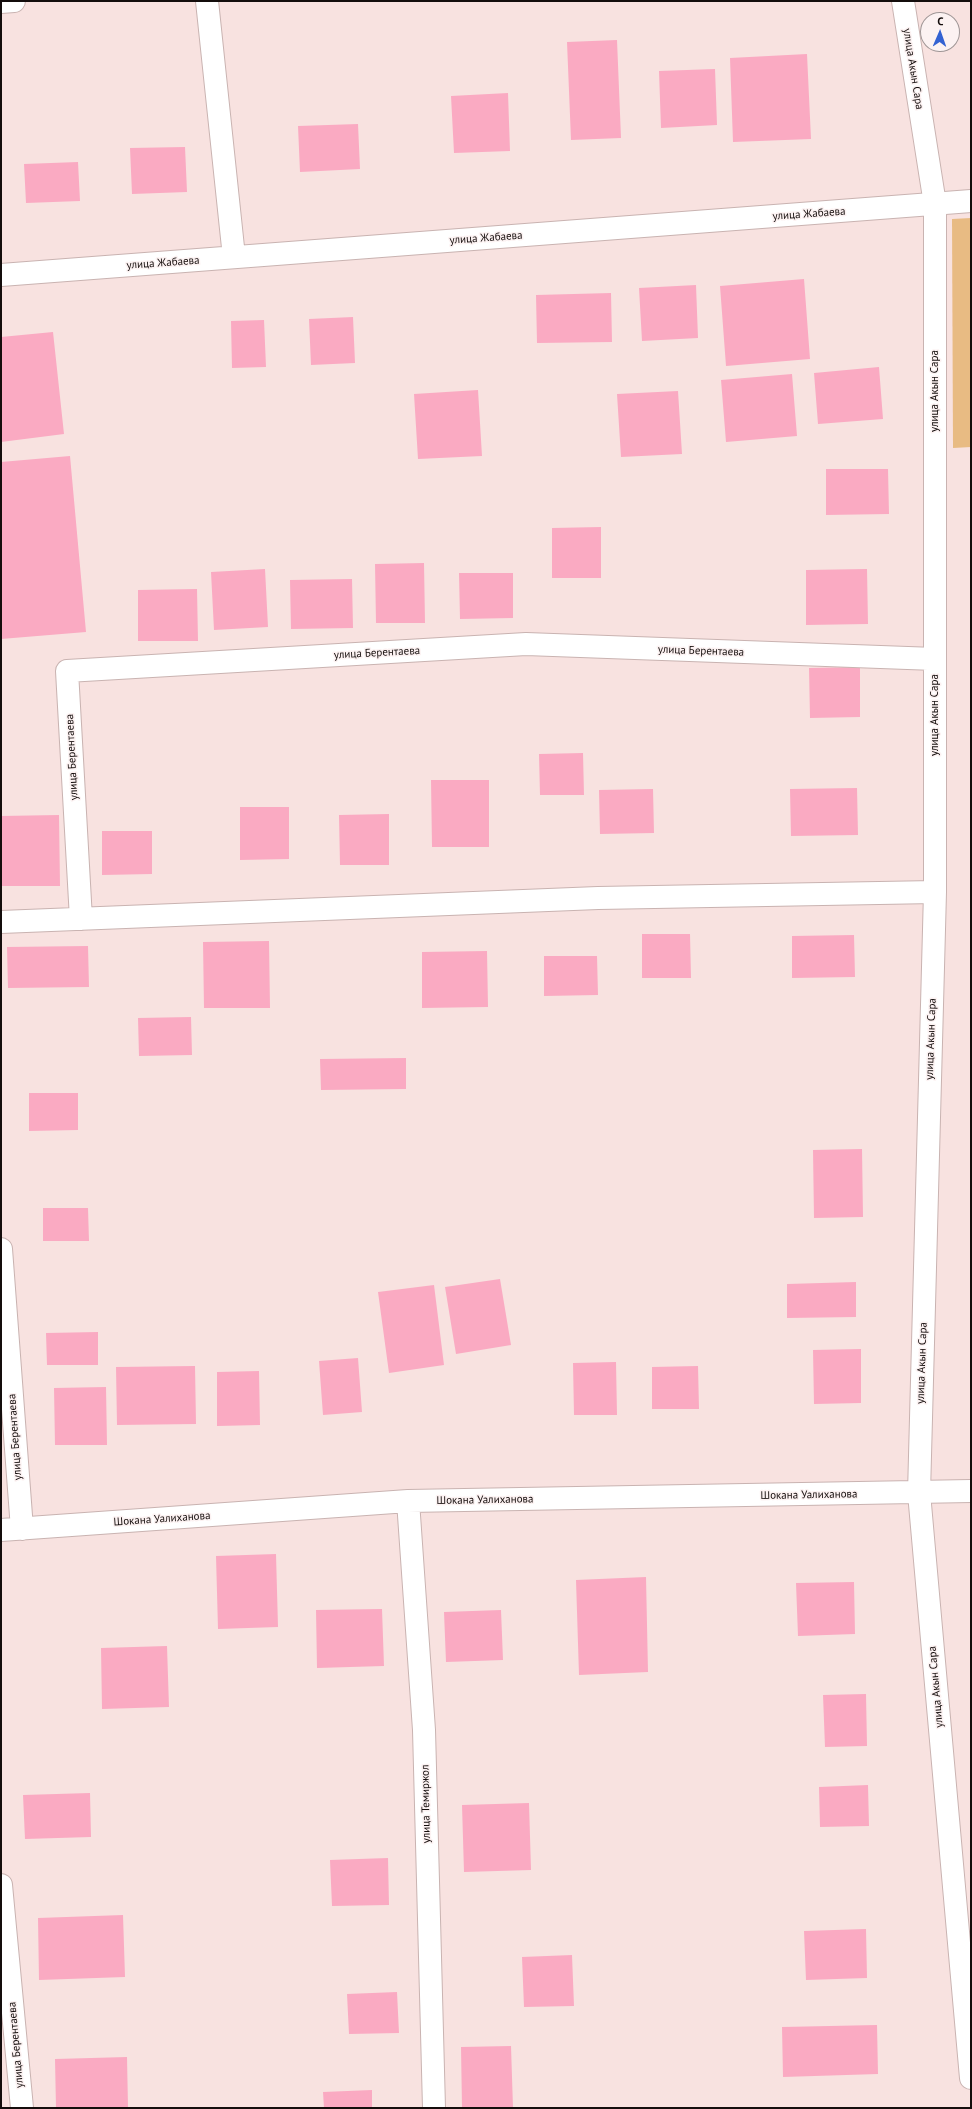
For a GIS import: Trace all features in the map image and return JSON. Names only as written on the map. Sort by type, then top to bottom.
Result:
[{"type":"street","points":[[1,2],[14,1]]},
{"type":"street","points":[[207,1],[234,257]]},
{"type":"street","name":"улица Акын Сара","points":[[902,1],[935,204],[935,892],[919,1493],[971,2078]]},
{"type":"street","name":"улица Жабаева","points":[[1,275],[971,201]]},
{"type":"street","name":"улица Берентаева","points":[[82,919],[68,671],[526,644],[935,659]]},
{"type":"street","points":[[1,922],[598,898],[935,892]]},
{"type":"street","name":"улица Берентаева","points":[[1,1249],[12,1530]]},
{"type":"street","name":"Шокана Уалиханова","points":[[12,1530],[408,1501],[971,1491]]},
{"type":"street","name":"улица Темиржол","points":[[408,1501],[424,1730],[434,2108]]},
{"type":"street","name":"улица Берентаева","points":[[1,1886],[22,2108]]},
{"type":"shaded area","points":[[971,218],[971,447],[953,448],[952,219]]},
{"type":"building","points":[[617,40],[621,138],[571,140],[567,42]]},
{"type":"building","points":[[807,54],[811,139],[733,142],[730,58]]},
{"type":"building","points":[[715,69],[717,125],[661,128],[659,71]]},
{"type":"building","points":[[508,93],[510,151],[454,153],[451,96]]},
{"type":"building","points":[[358,124],[360,169],[300,172],[298,126]]},
{"type":"building","points":[[185,147],[187,192],[132,194],[130,148]]},
{"type":"building","points":[[78,162],[80,201],[26,203],[24,164]]},
{"type":"building","points":[[804,279],[810,359],[726,366],[720,286]]},
{"type":"building","points":[[696,285],[698,338],[642,341],[639,288]]},
{"type":"building","points":[[611,293],[612,342],[537,343],[536,295]]},
{"type":"building","points":[[353,317],[355,363],[311,365],[309,319]]},
{"type":"building","points":[[264,320],[266,367],[232,368],[231,321]]},
{"type":"building","points":[[53,332],[64,434],[1,442],[1,337]]},
{"type":"building","points":[[879,367],[883,419],[818,424],[814,373]]},
{"type":"building","points":[[792,374],[797,436],[726,442],[721,380]]},
{"type":"building","points":[[478,390],[482,456],[418,459],[414,394]]},
{"type":"building","points":[[678,391],[682,454],[621,457],[617,394]]},
{"type":"building","points":[[70,456],[86,632],[1,639],[1,462]]},
{"type":"building","points":[[826,469],[888,469],[889,514],[826,515]]},
{"type":"building","points":[[601,527],[601,578],[552,578],[552,528]]},
{"type":"building","points":[[424,563],[425,623],[376,623],[375,564]]},
{"type":"building","points":[[265,569],[268,627],[214,630],[211,572]]},
{"type":"building","points":[[867,569],[868,624],[806,625],[806,570]]},
{"type":"building","points":[[459,573],[513,573],[513,618],[460,619]]},
{"type":"building","points":[[352,579],[353,628],[291,629],[290,580]]},
{"type":"building","points":[[197,589],[198,641],[138,641],[138,590]]},
{"type":"building","points":[[860,667],[860,717],[810,718],[809,668]]},
{"type":"building","points":[[583,753],[584,795],[540,795],[539,754]]},
{"type":"building","points":[[431,780],[489,780],[489,847],[432,847]]},
{"type":"building","points":[[857,788],[858,835],[791,836],[790,789]]},
{"type":"building","points":[[653,789],[654,833],[600,834],[599,790]]},
{"type":"building","points":[[240,807],[289,807],[289,859],[240,860]]},
{"type":"building","points":[[389,814],[389,865],[340,865],[339,815]]},
{"type":"building","points":[[59,815],[60,886],[1,886],[1,816]]},
{"type":"building","points":[[102,831],[152,831],[152,874],[102,875]]},
{"type":"building","points":[[642,934],[690,934],[691,978],[642,978]]},
{"type":"building","points":[[854,935],[855,977],[792,978],[792,936]]},
{"type":"building","points":[[269,941],[270,1008],[204,1008],[203,942]]},
{"type":"building","points":[[88,946],[89,987],[8,988],[7,947]]},
{"type":"building","points":[[487,951],[488,1007],[422,1008],[422,952]]},
{"type":"building","points":[[544,956],[597,956],[598,995],[544,996]]},
{"type":"building","points":[[191,1017],[192,1055],[139,1056],[138,1018]]},
{"type":"building","points":[[406,1058],[406,1089],[321,1090],[320,1059]]},
{"type":"building","points":[[29,1093],[78,1093],[78,1130],[29,1131]]},
{"type":"building","points":[[862,1149],[863,1217],[814,1218],[813,1150]]},
{"type":"building","points":[[43,1208],[88,1208],[89,1241],[43,1241]]},
{"type":"building","points":[[500,1279],[511,1345],[456,1354],[445,1287]]},
{"type":"building","points":[[856,1282],[856,1317],[787,1318],[787,1284]]},
{"type":"building","points":[[434,1285],[444,1365],[389,1373],[378,1292]]},
{"type":"building","points":[[98,1332],[98,1365],[47,1365],[46,1333]]},
{"type":"building","points":[[861,1349],[861,1403],[814,1404],[813,1350]]},
{"type":"building","points":[[358,1358],[362,1412],[323,1415],[319,1361]]},
{"type":"building","points":[[616,1362],[617,1415],[574,1415],[573,1363]]},
{"type":"building","points":[[195,1366],[196,1424],[117,1425],[116,1367]]},
{"type":"building","points":[[698,1366],[699,1409],[652,1409],[652,1367]]},
{"type":"building","points":[[259,1371],[260,1425],[217,1426],[217,1372]]},
{"type":"building","points":[[106,1387],[107,1445],[55,1445],[54,1388]]},
{"type":"building","points":[[276,1554],[278,1627],[218,1629],[216,1556]]},
{"type":"building","points":[[646,1577],[648,1672],[579,1675],[576,1580]]},
{"type":"building","points":[[854,1582],[855,1634],[798,1636],[796,1583]]},
{"type":"building","points":[[382,1609],[384,1666],[317,1668],[316,1610]]},
{"type":"building","points":[[501,1610],[503,1660],[446,1662],[444,1612]]},
{"type":"building","points":[[167,1646],[169,1707],[102,1709],[101,1648]]},
{"type":"building","points":[[866,1694],[867,1746],[825,1747],[823,1695]]},
{"type":"building","points":[[868,1785],[869,1826],[820,1827],[819,1787]]},
{"type":"building","points":[[90,1793],[91,1837],[25,1839],[23,1795]]},
{"type":"building","points":[[529,1803],[531,1870],[464,1872],[462,1805]]},
{"type":"building","points":[[388,1858],[389,1905],[332,1906],[330,1860]]},
{"type":"building","points":[[123,1915],[125,1977],[39,1980],[38,1918]]},
{"type":"building","points":[[866,1929],[867,1978],[806,1980],[804,1931]]},
{"type":"building","points":[[572,1955],[574,2006],[524,2007],[522,1957]]},
{"type":"building","points":[[397,1992],[399,2033],[349,2034],[347,1994]]},
{"type":"building","points":[[877,2025],[878,2074],[783,2077],[782,2027]]},
{"type":"building","points":[[511,2046],[513,2108],[462,2108],[461,2047]]},
{"type":"building","points":[[127,2057],[128,2107],[56,2108],[55,2059]]},
{"type":"building","points":[[372,2090],[372,2108],[324,2108],[323,2092]]}]
